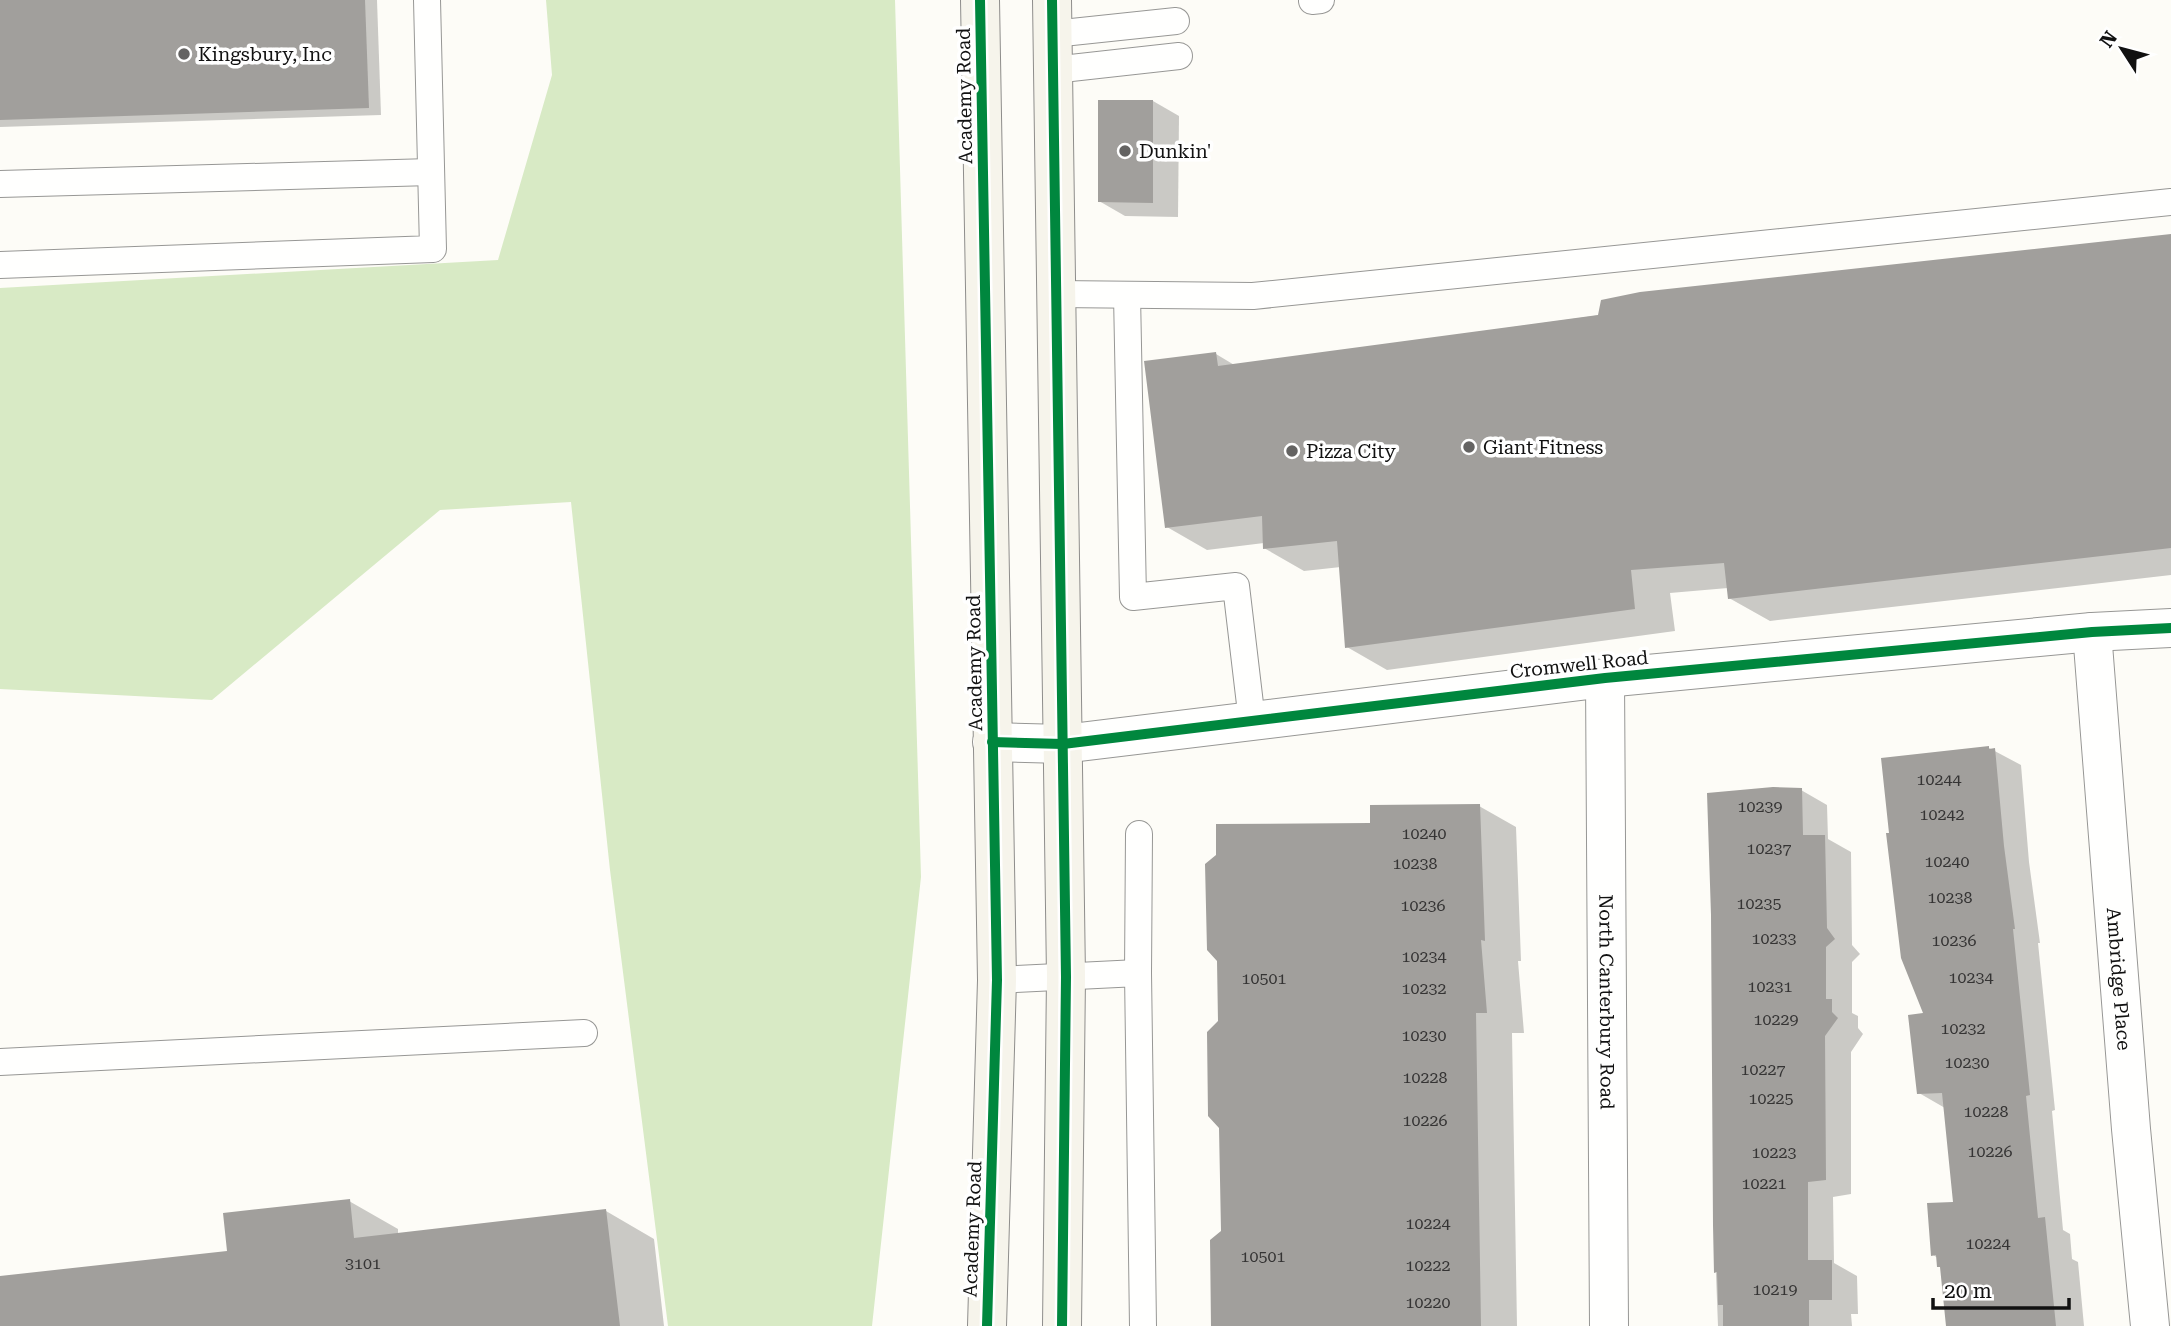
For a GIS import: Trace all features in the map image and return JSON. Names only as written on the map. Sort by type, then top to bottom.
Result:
[{"type":"main road","name":"Academy Road","points":[[980,0],[997,981],[987,1326]]},
{"type":"main road","points":[[1053,34],[1066,977],[1062,1326]]},
{"type":"street","name":"Cromwell Road","points":[[992,742],[1063,744],[1605,678],[2092,632],[2171,628]]},
{"type":"street","name":"Ambridge Place","points":[[2092,632],[2130,1115],[2157,1314]]},
{"type":"street","name":"North Canterbury Road","points":[[1605,678],[1609,1326]]},
{"type":"lane","points":[[0,265],[433,249],[427,0]]},
{"type":"lane","points":[[1053,34],[1176,21]]},
{"type":"lane","points":[[1053,34],[1179,57]]},
{"type":"lane","points":[[0,184],[431,172]]},
{"type":"lane","points":[[1056,294],[1253,296],[2171,202]]},
{"type":"lane","points":[[1127,295],[1133,597],[1236,586],[1252,721]]},
{"type":"lane","points":[[1139,834],[1138,972],[1143,1326]]},
{"type":"lane","points":[[997,981],[1138,972]]},
{"type":"lane","points":[[0,1062],[584,1033]]},
{"type":"green space","points":[[546,0],[895,0],[921,877],[872,1326],[668,1326],[610,870],[571,502],[440,510],[212,700],[0,689],[0,288],[498,260],[552,75]]},
{"type":"building","name":"Kingsbury, Inc","points":[[0,0],[365,0],[369,108],[0,120]]},
{"type":"building","name":"Dunkin'","points":[[1098,100],[1153,100],[1153,203],[1098,202]]},
{"type":"building","points":[[2171,234],[2171,548],[1728,599],[1724,563],[1631,570],[1635,609],[1345,648],[1337,541],[1263,549],[1262,516],[1165,528],[1144,361],[1216,352],[1218,366],[1598,315],[1601,300],[1640,292]]},
{"type":"building","points":[[1989,746],[1989,749],[1995,748],[2015,929],[2030,1095],[2026,1096],[2038,1218],[2045,1217],[2056,1326],[1946,1326],[1940,1267],[1937,1267],[1936,1255],[1931,1256],[1927,1203],[1953,1202],[1942,1093],[1917,1094],[1908,1015],[1923,1013],[1901,958],[1886,833],[1889,833],[1881,758]]},
{"type":"building","points":[[1773,787],[1802,788],[1803,835],[1825,835],[1827,928],[1835,939],[1826,947],[1826,999],[1832,999],[1832,1012],[1838,1018],[1825,1036],[1826,1180],[1808,1182],[1808,1260],[1832,1260],[1832,1300],[1809,1300],[1809,1326],[1723,1326],[1723,1305],[1718,1305],[1717,1272],[1714,1273],[1711,915],[1707,793]]},
{"type":"building","points":[[1480,804],[1485,941],[1481,940],[1487,1013],[1476,1013],[1481,1326],[1211,1326],[1210,1240],[1221,1231],[1219,1128],[1208,1116],[1207,1032],[1218,1021],[1217,961],[1207,950],[1205,864],[1216,855],[1216,824],[1370,823],[1370,805]]},
{"type":"building","points":[[350,1199],[354,1238],[606,1209],[620,1326],[0,1326],[0,1276],[227,1251],[223,1213]]},
{"type":"cycle path","points":[[980,0],[997,980],[987,1326]]},
{"type":"cycle path","points":[[1052,0],[1066,977],[1062,1326]]},
{"type":"cycle path","points":[[992,742],[1063,744],[1605,678],[2092,632],[2171,628]]},
{"type":"place","name":"Kingsbury, Inc","points":[[184,54]]},
{"type":"place","name":"Dunkin'","points":[[1125,151]]},
{"type":"place","name":"Giant Fitness","points":[[1469,447]]},
{"type":"place","name":"Pizza City","points":[[1292,451]]}]
